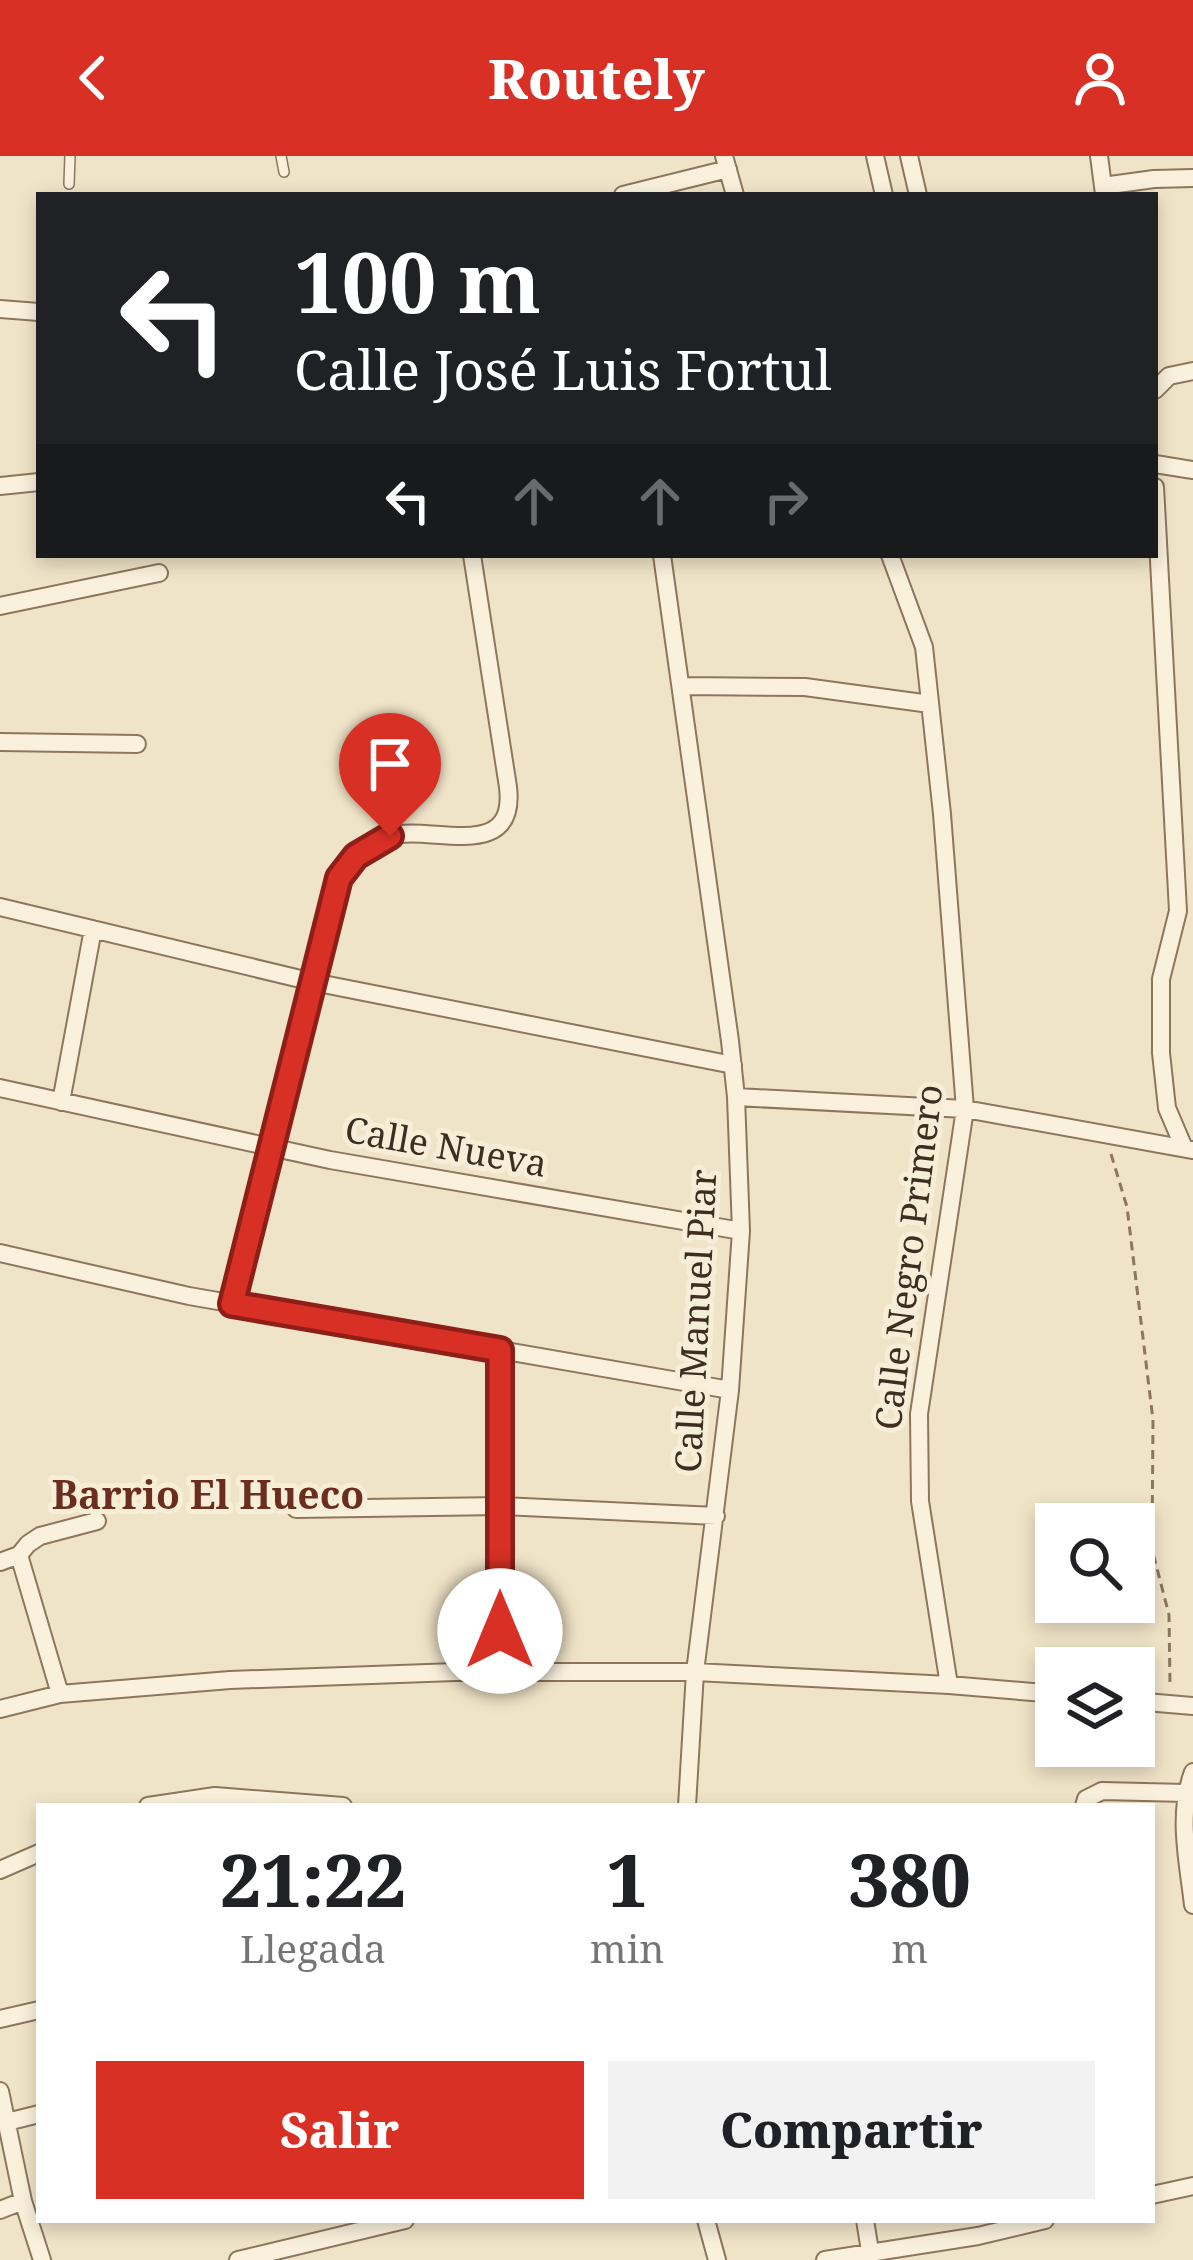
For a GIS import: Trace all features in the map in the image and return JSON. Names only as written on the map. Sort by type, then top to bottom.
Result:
[{"type":"street","points":[[875,156],[883,192]]},
{"type":"street","points":[[909,156],[917,192]]},
{"type":"street","points":[[1099,156],[1104,191],[1154,179],[1193,178]]},
{"type":"street","points":[[632,192],[726,162],[734,192]]},
{"type":"street","points":[[0,309],[36,313]]},
{"type":"street","points":[[1158,385],[1169,376],[1193,371]]},
{"type":"street","points":[[1158,464],[1193,470]]},
{"type":"street","points":[[0,486],[36,482]]},
{"type":"street","points":[[1158,528],[1186,914],[1161,979],[1161,1053],[1167,1108],[1189,1149]]},
{"type":"street","points":[[232,1304],[339,878],[356,856],[379,841],[403,833],[473,838],[497,826],[508,808],[472,558]]},
{"type":"street","name":"Calle Manuel Piar","points":[[662,558],[733,1065],[741,1231],[730,1390],[695,1672],[687,1803]]},
{"type":"street","name":"Calle Negro Primero","points":[[891,558],[924,647],[965,1109],[919,1414],[920,1501],[949,1684]]},
{"type":"street","points":[[0,606],[159,573]]},
{"type":"street","points":[[681,686],[805,686],[930,704]]},
{"type":"street","points":[[0,742],[137,743]]},
{"type":"street","points":[[0,907],[314,982],[733,1065]]},
{"type":"street","points":[[61,1102],[93,929]]},
{"type":"street","name":"Calle Nueva","points":[[0,1088],[330,1160],[741,1231]]},
{"type":"street","points":[[736,1097],[965,1109],[1189,1149]]},
{"type":"street","points":[[0,1253],[232,1304],[730,1390]]},
{"type":"street","points":[[500,1350],[500,1672]]},
{"type":"street","points":[[296,1509],[501,1506],[716,1516]]},
{"type":"street","points":[[0,1562],[19,1556],[40,1536],[97,1521]]},
{"type":"street","points":[[19,1556],[60,1694]]},
{"type":"street","points":[[0,1709],[60,1694],[230,1680],[500,1672],[695,1672],[1035,1692]]},
{"type":"street","points":[[1155,1703],[1193,1706]]},
{"type":"street","points":[[1193,1772],[1184,1825],[1193,1905]]},
{"type":"street","points":[[1084,1803],[1102,1791],[1186,1793]]},
{"type":"street","points":[[168,1803],[215,1796],[305,1803]]},
{"type":"street","points":[[0,1870],[36,1853]]},
{"type":"street","points":[[0,2019],[36,2011]]},
{"type":"street","points":[[0,2091],[23,2201],[42,2260]]},
{"type":"street","points":[[7,2122],[36,2115]]},
{"type":"street","points":[[1155,2194],[1193,2186]]},
{"type":"street","points":[[0,2210],[23,2201]]},
{"type":"street","points":[[238,2260],[392,2223]]},
{"type":"street","points":[[707,2223],[717,2260]]},
{"type":"street","points":[[865,2223],[869,2251]]},
{"type":"street","points":[[826,2260],[1032,2223]]},
{"type":"lane","points":[[69,184],[70,156]]},
{"type":"lane","points":[[281,156],[284,172]]},
{"type":"path","points":[[1105,1132],[1127,1207],[1153,1420],[1152,1549],[1169,1615],[1170,1704]]},
{"type":"district","name":"Barrio El Hueco","points":[[208,1493]]},
{"type":"route","points":[[390,836],[356,856],[339,878],[232,1304],[500,1350],[500,1631]]}]
